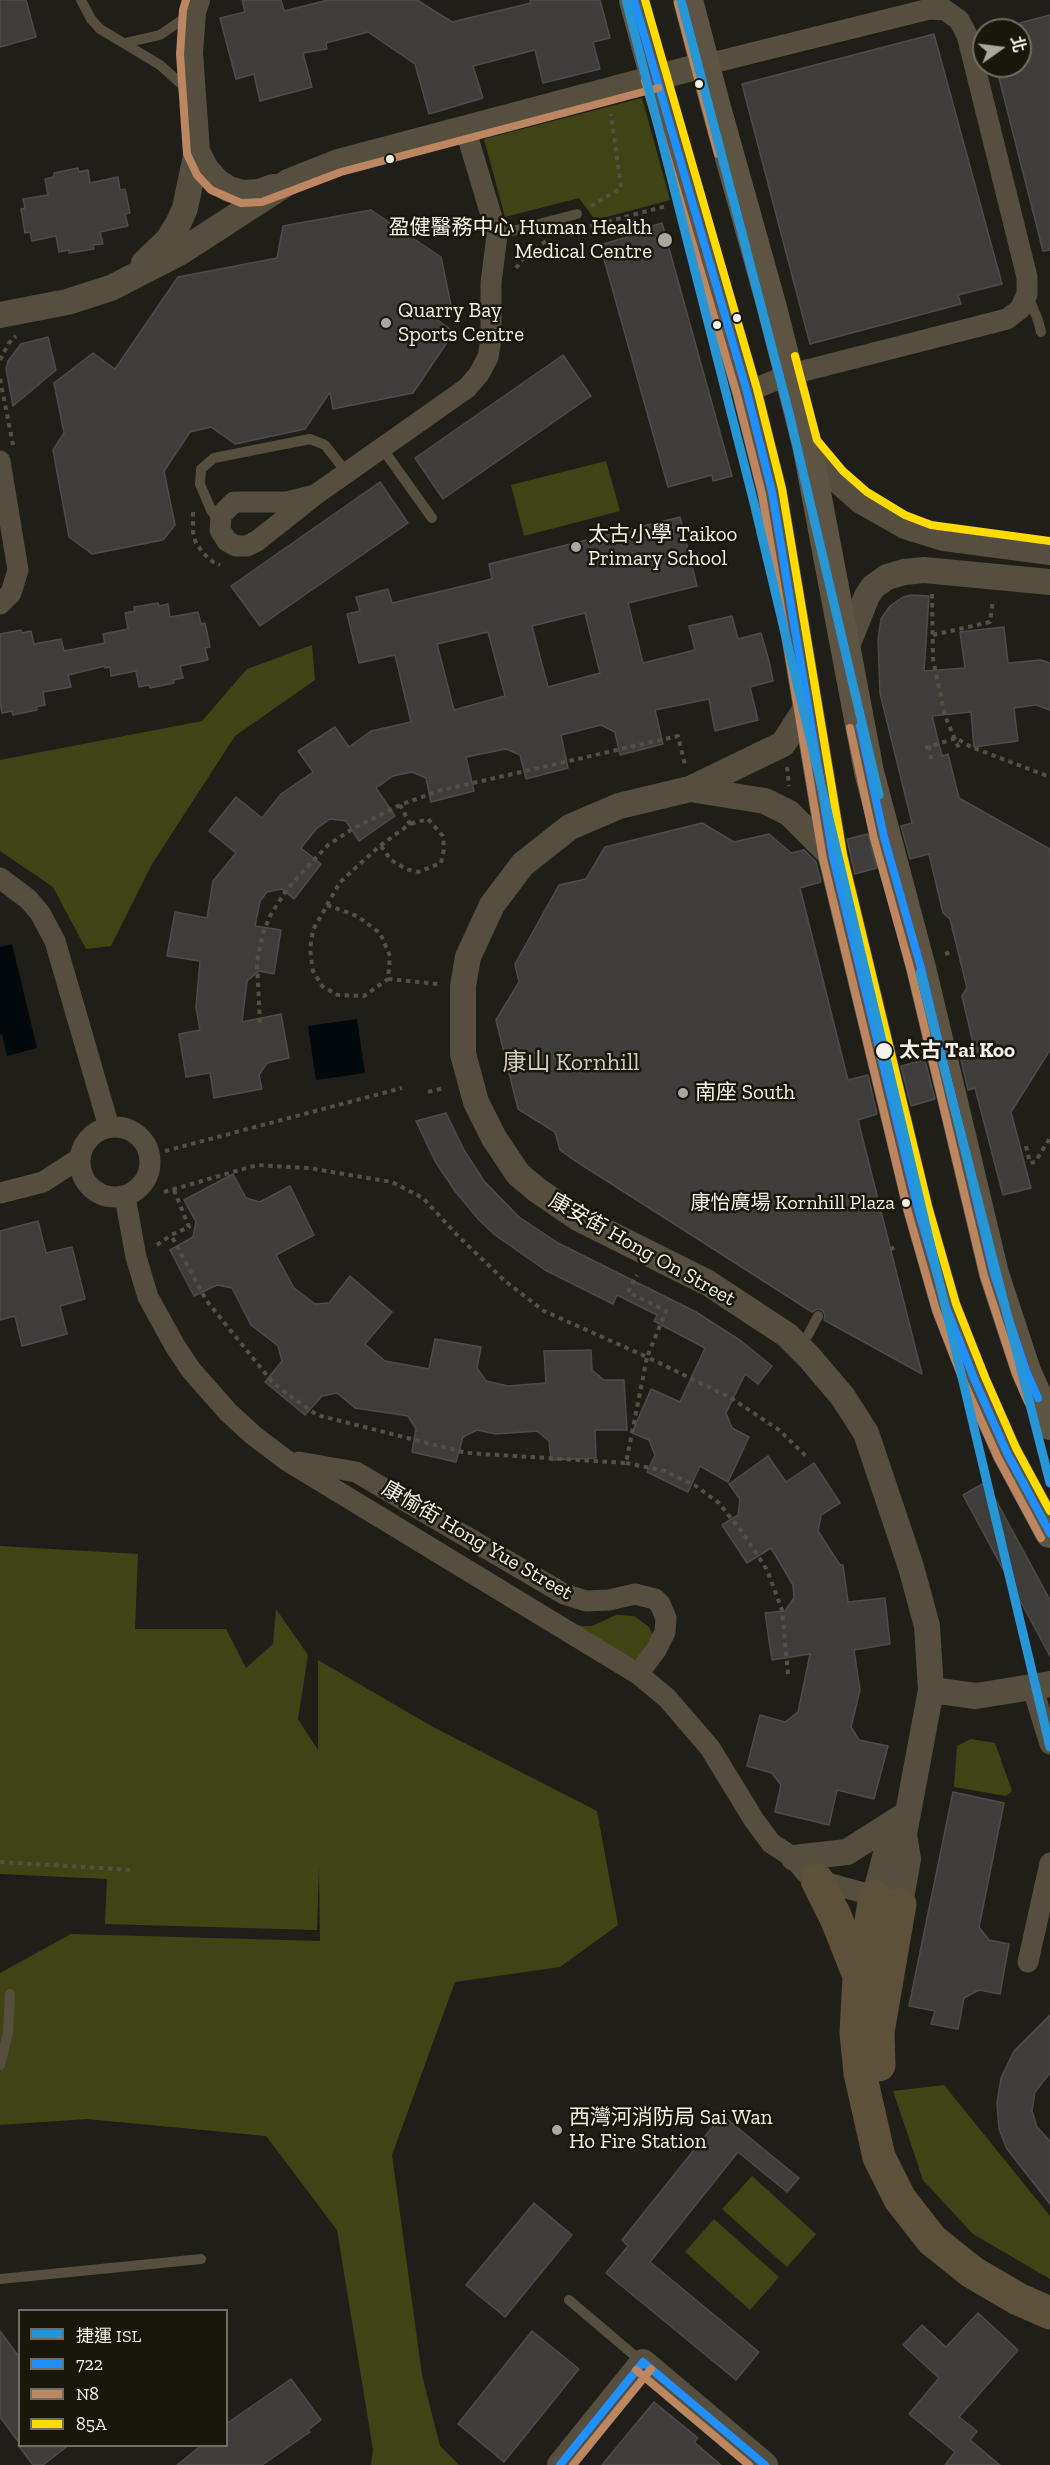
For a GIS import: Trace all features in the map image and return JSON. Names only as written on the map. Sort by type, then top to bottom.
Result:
[{"type":"highway","points":[[806,1869],[839,1926],[859,1976]]},
{"type":"highway","points":[[888,1900],[866,1952],[859,1976],[856,2033],[866,2106],[879,2157],[900,2199],[932,2240],[972,2272],[1018,2299],[1050,2313]]},
{"type":"highway","points":[[888,1900],[878,2032],[879,2070],[885,2112],[896,2147],[916,2187],[946,2228],[982,2259],[1029,2287],[1050,2296]]},
{"type":"main road","points":[[634,0],[747,392],[772,492],[833,857],[918,1209],[946,1307],[1007,1453],[1050,1533]]},
{"type":"main road","points":[[688,0],[807,444],[875,799],[921,968],[993,1274],[1026,1371],[1050,1425]]},
{"type":"street","points":[[124,282],[154,254],[178,224],[185,208],[197,151],[190,52],[195,6]]},
{"type":"street","points":[[197,151],[206,169],[218,182],[242,193],[259,192],[338,162],[465,128],[929,9],[945,10],[958,20],[967,35],[1027,277],[1027,294],[1020,309],[1007,319],[788,375],[747,392]]},
{"type":"street","points":[[315,495],[287,502],[234,502],[224,509],[219,522],[220,530],[227,541],[236,546],[247,546],[257,541],[315,495],[467,388],[479,374],[488,357],[491,339],[491,283],[497,235],[465,128]]},
{"type":"street","points":[[0,315],[89,296],[124,282],[178,253],[290,181]]},
{"type":"street","points":[[807,444],[854,495],[876,511],[904,526],[944,538],[1050,552]]},
{"type":"street","points":[[0,461],[18,570],[11,593],[0,604]]},
{"type":"street","points":[[845,651],[867,596],[873,587],[887,578],[904,572],[924,570],[1050,582]]},
{"type":"street","points":[[783,744],[808,705]]},
{"type":"street","name":"康安街 Hong On Street","points":[[783,744],[688,778],[570,827],[523,864],[492,905],[468,957],[463,986],[463,1054],[476,1102],[494,1138],[518,1174],[578,1218],[708,1283],[787,1335],[838,1391],[866,1433],[911,1567],[927,1626],[931,1690],[906,1824],[908,1859],[888,1900]]},
{"type":"street","name":"康安街 Hong On Street","points":[[688,778],[765,801],[789,813],[833,857]]},
{"type":"street","points":[[0,878],[28,899],[40,914],[55,941],[109,1127]]},
{"type":"street","points":[[109,1127],[121,1127],[132,1131],[148,1148],[151,1160],[150,1172],[145,1183],[136,1192],[125,1197],[113,1198],[101,1195],[84,1180],[80,1158],[83,1147],[98,1131],[109,1127]]},
{"type":"street","points":[[0,1193],[43,1182],[80,1158]]},
{"type":"street","points":[[43,1182],[91,1188]]},
{"type":"street","name":"康愉街 Hong Yue Street","points":[[125,1197],[141,1276],[148,1297],[191,1370],[228,1412],[286,1460],[638,1674],[667,1698],[692,1724],[726,1771],[754,1820],[771,1844],[806,1869],[888,1900]]},
{"type":"street","name":"康愉街 Hong Yue Street","points":[[286,1460],[356,1472],[564,1594],[596,1602],[635,1594],[655,1599],[664,1611],[665,1632],[656,1650],[638,1674]]},
{"type":"street","points":[[931,1690],[976,1696],[1041,1687],[1050,1744]]},
{"type":"street","points":[[806,1869],[906,1824]]},
{"type":"street","points":[[1028,1962],[1050,1863]]},
{"type":"street","points":[[560,2465],[643,2362],[765,2465]]},
{"type":"lane","points":[[81,0],[100,28],[160,65],[192,93]]},
{"type":"lane","points":[[125,43],[160,35],[174,28],[195,6]]},
{"type":"lane","points":[[497,235],[582,216]]},
{"type":"lane","points":[[1027,294],[1041,332]]},
{"type":"lane","points":[[219,522],[200,484],[201,469],[214,458],[310,439],[325,445],[347,473]]},
{"type":"lane","points":[[382,448],[432,518]]},
{"type":"lane","points":[[798,1346],[808,1335],[818,1316]]},
{"type":"lane","points":[[0,2065],[7,2045],[10,1994]]},
{"type":"lane","points":[[0,2279],[201,2259]]},
{"type":"lane","points":[[568,2300],[643,2362]]},
{"type":"path","points":[[587,208],[621,188],[610,107]]},
{"type":"path","points":[[582,229],[676,204]]},
{"type":"path","points":[[582,216],[592,225]]},
{"type":"path","points":[[513,272],[524,257],[543,242],[553,239]]},
{"type":"path","points":[[204,492],[193,512],[193,532],[203,553],[213,562],[224,566]]},
{"type":"path","points":[[932,590],[933,659],[945,716],[960,751]]},
{"type":"path","points":[[933,635],[990,622],[994,593]]},
{"type":"path","points":[[260,1023],[257,962],[263,933],[270,916],[287,889],[328,845],[354,828],[400,805],[438,791],[678,736],[688,778]]},
{"type":"path","points":[[931,759],[927,747],[956,738],[971,747],[1050,777]]},
{"type":"path","points":[[783,744],[789,777],[789,813]]},
{"type":"path","points":[[400,805],[411,824]]},
{"type":"path","points":[[381,845],[391,860],[406,869],[418,872],[441,863],[444,849],[443,836],[428,819],[411,824],[381,845],[340,882],[313,930],[310,949],[313,971],[322,986],[338,995],[364,996],[388,979],[438,984]]},
{"type":"path","points":[[327,905],[357,916],[380,933],[390,956],[388,979]]},
{"type":"path","points":[[945,954],[952,952]]},
{"type":"path","points":[[553,1057],[560,1055]]},
{"type":"path","points":[[165,1151],[402,1088]]},
{"type":"path","points":[[428,1092],[444,1088]]},
{"type":"path","points":[[1026,1146],[1030,1163],[1035,1162],[1050,1138]]},
{"type":"path","points":[[164,1192],[257,1165],[309,1168],[393,1182],[423,1198],[459,1238],[505,1281],[544,1311],[731,1398],[779,1430],[808,1458]]},
{"type":"path","points":[[154,1248],[171,1235],[189,1227],[174,1190]]},
{"type":"path","points":[[171,1235],[206,1300],[274,1384],[317,1415],[467,1454],[626,1463],[665,1471],[696,1486],[719,1503],[745,1536],[767,1570],[782,1610],[788,1674]]},
{"type":"path","points":[[890,1250],[897,1247]]},
{"type":"path","points":[[626,1463],[647,1357],[666,1311],[628,1292],[637,1275]]},
{"type":"path","points":[[0,1862],[132,1870]]},
{"type":"green space","points":[[642,98],[670,200],[595,220],[579,198],[505,217],[484,139]]},
{"type":"green space","points":[[606,461],[620,511],[524,536],[511,485]]},
{"type":"green space","points":[[312,645],[315,680],[235,736],[152,864],[111,946],[86,949],[53,887],[0,851],[0,760],[202,721],[247,669]]},
{"type":"green space","points":[[0,1546],[138,1554],[135,1629],[226,1629],[246,1668],[273,1644],[276,1609],[308,1655],[298,1719],[318,1750],[318,1660],[433,1727],[597,1811],[618,1925],[560,1967],[455,1982],[392,2155],[422,2375],[440,2446],[459,2465],[371,2465],[373,2450],[337,2230],[266,2136],[87,2119],[0,2125],[0,1973],[71,1934],[320,1941],[319,1866],[317,1930],[105,1924],[107,1879],[0,1874]]},
{"type":"green space","points":[[616,1615],[634,1616],[649,1627],[653,1635],[644,1668],[563,1621],[592,1626]]},
{"type":"green space","points":[[971,1739],[995,1743],[1012,1791],[1006,1796],[954,1787],[957,1746]]},
{"type":"green space","points":[[944,2085],[1050,2216],[1050,2279],[973,2234],[923,2180],[893,2091]]},
{"type":"green space","points":[[752,2176],[816,2234],[787,2267],[722,2209]]},
{"type":"green space","points":[[714,2219],[779,2277],[750,2310],[685,2252]]},
{"type":"shaded area","points":[[12,944],[37,1048],[7,1056],[2,1034],[0,1035],[0,947]]},
{"type":"shaded area","points":[[357,1019],[365,1073],[316,1080],[308,1026]]},
{"type":"building","points":[[0,0],[26,0],[36,37],[0,47]]},
{"type":"building","points":[[242,0],[281,0],[284,11],[328,0],[417,0],[452,22],[531,3],[530,0],[600,0],[610,38],[593,42],[600,69],[543,83],[535,50],[473,66],[483,98],[429,114],[415,64],[368,32],[326,43],[327,49],[303,53],[312,87],[260,101],[254,74],[236,79],[220,18],[245,12]]},
{"type":"building","points":[[1050,15],[1050,250],[1043,251],[999,78],[1032,78],[1032,20]]},
{"type":"building","points":[[934,34],[1002,284],[958,295],[961,304],[810,344],[742,84]]},
{"type":"building","points":[[78,168],[79,172],[88,170],[90,183],[118,177],[120,190],[125,189],[130,213],[125,214],[128,226],[100,232],[103,244],[93,245],[94,249],[69,253],[69,250],[59,252],[56,236],[32,241],[30,232],[25,233],[21,209],[25,208],[23,199],[48,195],[45,179],[54,177],[54,173]]},
{"type":"building","points":[[371,210],[441,257],[451,305],[424,310],[454,332],[413,393],[333,409],[330,392],[305,429],[235,444],[211,427],[190,432],[164,471],[175,525],[163,540],[92,554],[69,537],[53,450],[64,433],[54,383],[93,353],[115,369],[178,277],[277,258],[283,226]]},
{"type":"building","points":[[662,223],[732,476],[713,481],[712,475],[668,487],[600,245],[644,232],[643,229]]},
{"type":"building","points":[[48,337],[56,370],[13,406],[6,369],[8,361],[21,344]]},
{"type":"building","points":[[563,355],[591,396],[443,499],[415,458]]},
{"type":"building","points":[[380,482],[408,523],[260,626],[231,586]]},
{"type":"building","points":[[680,517],[697,586],[628,603],[643,663],[695,650],[689,626],[732,616],[738,639],[761,633],[769,661],[773,681],[750,687],[758,720],[715,731],[709,699],[655,710],[663,744],[620,755],[615,732],[601,725],[561,735],[568,768],[526,779],[520,755],[506,749],[466,757],[474,791],[431,802],[426,778],[412,772],[393,776],[376,788],[395,816],[359,841],[346,821],[330,819],[316,829],[301,848],[321,864],[294,899],[282,889],[267,892],[260,901],[255,926],[281,930],[274,974],[259,971],[247,981],[242,1022],[281,1014],[289,1058],[267,1063],[259,1075],[262,1089],[214,1098],[210,1073],[186,1077],[179,1034],[200,1030],[196,1007],[200,961],[167,956],[175,912],[207,918],[213,881],[236,853],[209,831],[236,797],[262,818],[281,794],[313,772],[298,751],[335,727],[349,747],[371,731],[411,722],[395,655],[359,663],[347,614],[360,611],[356,597],[388,589],[392,603],[492,579],[489,564]],"holes":[[[585,613],[600,673],[548,687],[532,626]],[[488,632],[505,696],[454,710],[437,644]]]},
{"type":"building","points":[[929,596],[924,671],[965,668],[960,632],[1004,627],[1008,663],[1041,660],[1050,663],[1050,710],[1036,705],[1014,708],[1018,741],[974,747],[971,712],[932,716],[942,756],[948,754],[959,798],[1050,849],[1050,1050],[1011,1112],[1031,1188],[1003,1195],[975,1088],[968,1090],[959,1051],[974,1047],[962,996],[967,988],[950,919],[943,913],[929,854],[910,859],[901,826],[912,823],[880,693],[878,639],[881,619],[890,606],[903,597]]},
{"type":"building","points":[[158,603],[159,606],[168,604],[170,617],[198,612],[201,624],[205,623],[210,647],[205,648],[208,660],[180,666],[183,678],[173,680],[174,683],[150,688],[149,685],[139,687],[136,671],[111,676],[110,667],[105,668],[105,666],[68,675],[71,687],[43,692],[45,705],[36,707],[37,710],[13,715],[12,711],[2,713],[0,634],[21,630],[22,633],[31,631],[34,644],[61,639],[64,651],[100,644],[105,643],[103,634],[128,629],[125,613],[135,611],[134,607]]},
{"type":"building","name":"康怡廣場 Kornhill Plaza","points":[[702,823],[734,842],[769,834],[791,853],[804,850],[816,862],[821,882],[800,888],[848,1080],[868,1075],[877,1114],[858,1120],[922,1374],[824,1320],[825,1315],[822,1310],[817,1309],[812,1312],[571,1158],[560,1150],[555,1132],[518,1109],[496,1020],[519,982],[515,964],[559,885],[586,879],[605,847]]},
{"type":"building","points":[[868,834],[877,868],[855,874],[847,839]]},
{"type":"building","points":[[925,1060],[935,1099],[911,1106],[901,1066]]},
{"type":"building","points":[[446,1113],[464,1150],[484,1181],[519,1217],[558,1243],[696,1312],[741,1341],[772,1366],[758,1384],[745,1374],[726,1413],[732,1428],[749,1437],[728,1482],[700,1466],[688,1492],[647,1472],[655,1455],[649,1440],[632,1433],[651,1389],[680,1402],[705,1348],[654,1321],[657,1315],[617,1295],[613,1304],[545,1270],[495,1235],[455,1191],[435,1161],[416,1121]]},
{"type":"building","points":[[233,1174],[246,1198],[260,1202],[290,1186],[314,1235],[276,1255],[294,1288],[315,1304],[329,1303],[350,1276],[392,1312],[365,1344],[385,1361],[429,1369],[435,1339],[481,1347],[477,1368],[486,1381],[508,1386],[546,1383],[544,1351],[591,1350],[592,1370],[604,1380],[624,1380],[627,1430],[595,1430],[596,1458],[551,1460],[549,1441],[537,1431],[496,1434],[477,1430],[463,1437],[456,1462],[412,1452],[416,1429],[408,1416],[355,1408],[337,1393],[322,1396],[305,1415],[265,1382],[282,1361],[278,1346],[251,1325],[232,1288],[217,1285],[194,1296],[170,1250],[193,1237],[196,1222],[184,1200]]},
{"type":"building","points":[[38,1221],[46,1253],[72,1247],[85,1299],[60,1306],[67,1334],[22,1346],[15,1316],[0,1320],[0,1231]]},
{"type":"building","points":[[768,1456],[786,1482],[814,1463],[840,1503],[821,1515],[818,1531],[840,1565],[843,1565],[848,1602],[885,1598],[890,1644],[854,1650],[860,1690],[851,1727],[859,1740],[888,1746],[874,1799],[837,1790],[829,1825],[775,1812],[781,1785],[772,1773],[747,1766],[760,1715],[785,1722],[798,1712],[810,1654],[772,1660],[765,1613],[785,1611],[794,1598],[793,1585],[771,1548],[747,1563],[722,1525],[738,1515],[740,1499],[729,1484]]},
{"type":"building","points":[[986,1482],[1050,1600],[1050,1656],[963,1495]]},
{"type":"building","points":[[953,1792],[1004,1803],[979,1927],[989,1940],[1009,1944],[1000,1994],[979,1990],[964,1998],[958,2029],[931,2024],[935,2011],[909,2006]]},
{"type":"building","points":[[1050,2015],[1050,2073],[1035,2092],[1032,2111],[1037,2127],[1050,2141],[1050,2204],[1007,2149],[999,2129],[997,2103],[1001,2078],[1014,2051]]},
{"type":"building","points":[[722,2115],[799,2178],[787,2192],[738,2152],[650,2262],[759,2352],[736,2380],[606,2273],[628,2246],[622,2240]]},
{"type":"building","points":[[534,2203],[572,2235],[505,2317],[466,2285]]},
{"type":"building","points":[[978,2313],[1018,2350],[959,2417],[977,2431],[970,2440],[1000,2465],[945,2465],[955,2452],[909,2414],[939,2378],[903,2345],[922,2325],[946,2347]]},
{"type":"building","points":[[0,2331],[18,2355],[18,2441],[0,2417]]},
{"type":"building","points":[[532,2331],[579,2369],[504,2462],[458,2424]]},
{"type":"building","points":[[291,2379],[321,2420],[308,2430],[310,2432],[262,2465],[177,2465],[200,2447],[228,2447],[228,2423]]},
{"type":"building","points":[[654,2402],[698,2438],[694,2442],[721,2465],[602,2465]]},
{"type":"building","points":[[20,2447],[66,2447],[43,2465],[33,2465]]},
{"type":"metro line","name":"ISL","points":[[626,0],[754,503],[1050,1747]]},
{"type":"metro line","name":"ISL","points":[[681,0],[789,413],[879,795]]},
{"type":"metro line","name":"ISL","points":[[920,973],[1050,1483]]},
{"type":"transit line","name":"N8","points":[[186,0],[183,10],[180,54],[187,154],[197,175],[211,190],[241,203],[262,202],[341,172],[658,88]]},
{"type":"transit line","name":"722","points":[[634,0],[747,392],[772,492],[833,857],[918,1209],[946,1307],[975,1381],[1007,1453],[1050,1533]]},
{"type":"transit line","name":"85A","points":[[645,0],[757,389],[782,489],[843,855],[928,1206],[956,1304],[985,1377],[1016,1448],[1050,1511]]},
{"type":"transit line","name":"N8","points":[[678,3],[718,154]]},
{"type":"transit line","name":"N8","points":[[645,81],[737,395],[762,494],[823,859],[908,1212],[936,1310],[965,1385],[998,1458],[1041,1538]]},
{"type":"transit line","name":"85A","points":[[795,356],[817,440],[843,471],[867,492],[905,515],[931,525],[1050,541]]},
{"type":"transit line","name":"722","points":[[860,726],[884,837],[921,968],[994,1274],[1026,1371],[1038,1398]]},
{"type":"transit line","name":"N8","points":[[850,728],[874,839],[911,971],[984,1276],[1016,1374],[1028,1402]]},
{"type":"transit line","name":"722","points":[[643,2362],[765,2465]]},
{"type":"transit line","name":"722","points":[[560,2465],[643,2362]]},
{"type":"transit line","name":"N8","points":[[573,2465],[651,2369]]},
{"type":"transit line","name":"N8","points":[[636,2370],[749,2465]]},
{"type":"place","name":"盈健醫務中心 Human Health Medical Centre","points":[[665,240]]},
{"type":"place","name":"Quarry Bay Sports Centre","points":[[386,323]]},
{"type":"place","name":"太古小學 Taikoo Primary School","points":[[576,547]]},
{"type":"place","name":"太古 Tai Koo","points":[[884,1051]]},
{"type":"place","name":"南座 South","points":[[683,1093]]},
{"type":"place","name":"康怡廣場 Kornhill Plaza","points":[[906,1203]]},
{"type":"place","name":"西灣河消防局 Sai Wan Ho Fire Station","points":[[557,2130]]},
{"type":"district","name":"康山 Kornhill","points":[[571,1063]]}]
